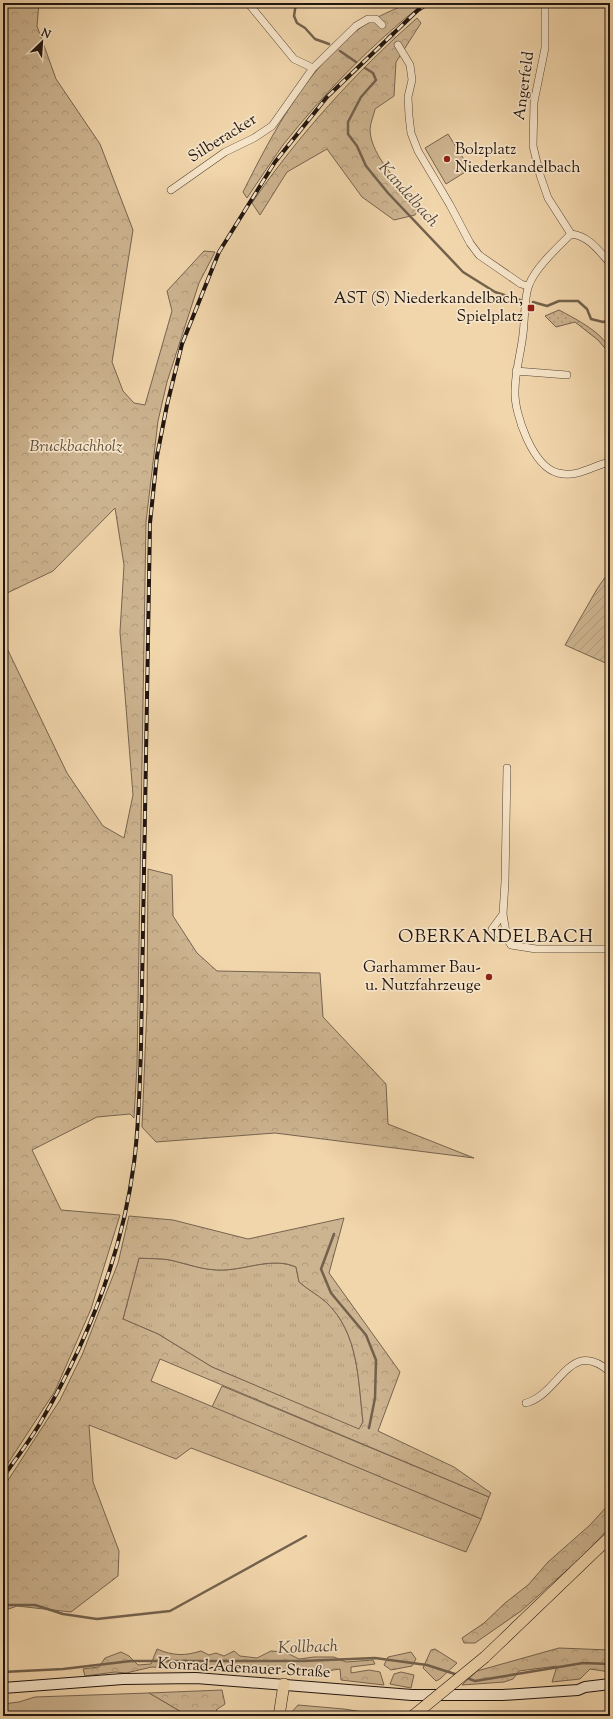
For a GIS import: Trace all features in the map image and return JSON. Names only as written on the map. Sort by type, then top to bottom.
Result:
[{"type":"main road","points":[[413,1716],[485,1656],[610,1537]]},
{"type":"main road","points":[[279,1716],[284,1684]]},
{"type":"street","points":[[248,3],[294,59],[313,68]]},
{"type":"street","name":"Angerfeld","points":[[545,3],[545,48],[534,102],[533,146],[540,176],[548,198],[571,234]]},
{"type":"street","name":"Silberacker","points":[[171,190],[225,152],[254,138],[272,126],[313,68],[356,26],[368,19],[376,19],[382,25]]},
{"type":"street","points":[[398,45],[410,65],[412,80],[408,97],[409,116],[411,133],[418,151],[450,204],[470,243],[479,255],[521,284],[528,286]]},
{"type":"street","points":[[610,262],[589,240],[581,235],[571,234],[540,269],[528,286],[523,335],[516,371],[515,391],[519,418],[536,457],[544,466],[556,473],[568,475],[580,473],[610,462]]},
{"type":"street","points":[[516,371],[567,375]]},
{"type":"street","points":[[507,768],[503,914],[507,939]]},
{"type":"street","points":[[503,914],[492,929],[507,939],[512,945],[534,949],[610,949]]},
{"type":"street","points":[[526,1403],[534,1401],[546,1392],[572,1364],[580,1361],[588,1360],[600,1363],[610,1372]]},
{"type":"street","name":"Konrad-Adenauer-Straße","points":[[3,1688],[123,1679],[196,1678],[412,1695],[503,1695],[578,1690],[585,1687],[610,1684]]},
{"type":"street","name":"Konrad-Adenauer-Straße","points":[[578,1690],[585,1692],[610,1691]]},
{"type":"green space","name":"Bruckbachholz","points":[[3,3],[39,3],[37,26],[56,79],[100,144],[133,230],[112,362],[123,391],[134,403],[145,405],[172,311],[167,291],[204,251],[215,252],[199,283],[167,382],[158,421],[146,522],[137,1066],[134,1118],[130,1114],[97,1117],[32,1150],[61,1210],[120,1215],[91,1309],[55,1391],[3,1471],[3,640],[67,773],[103,826],[124,838],[133,795],[120,632],[124,565],[115,508],[53,571],[3,595]]},
{"type":"green space","points":[[408,3],[424,3],[367,52],[332,88],[283,145],[247,198],[243,192],[267,146],[294,101],[309,80],[344,41],[364,25]]},
{"type":"green space","points":[[417,18],[421,23],[396,62],[394,96],[375,109],[370,130],[376,151],[382,161],[389,171],[421,205],[415,215],[394,220],[362,197],[327,149],[287,172],[260,215],[252,203],[289,153],[329,105],[372,60]]},
{"type":"green space","name":"Bolzplatz Niederkandelbach","points":[[448,134],[470,169],[446,184],[425,148]]},
{"type":"green space","points":[[559,310],[598,334],[608,347],[610,354],[598,340],[575,322],[556,327],[545,316]]},
{"type":"green space","points":[[610,570],[610,665],[565,645],[597,589]]},
{"type":"green space","points":[[148,869],[172,875],[173,916],[197,953],[217,971],[320,973],[323,1017],[386,1084],[388,1124],[474,1158],[275,1133],[156,1142],[142,1127],[147,1006]]},
{"type":"green space","points":[[129,1216],[173,1220],[248,1239],[344,1218],[329,1273],[400,1372],[378,1431],[454,1467],[491,1493],[489,1497],[160,1359],[151,1381],[481,1519],[466,1552],[191,1448],[176,1459],[89,1425],[93,1482],[119,1551],[118,1576],[71,1612],[17,1606],[3,1611],[3,1488],[60,1400],[82,1355],[118,1263]],"holes":[[[139,1258],[166,1259],[217,1270],[269,1263],[287,1264],[296,1267],[299,1282],[326,1302],[337,1314],[351,1343],[358,1374],[363,1422],[359,1429],[212,1367],[158,1334],[123,1319]]]},
{"type":"green space","points":[[139,1258],[166,1259],[217,1270],[269,1263],[287,1264],[296,1267],[299,1282],[326,1302],[337,1314],[351,1343],[358,1374],[363,1422],[359,1430],[212,1367],[158,1334],[123,1319]]},
{"type":"green space","points":[[222,1386],[489,1497],[481,1519],[212,1407]]},
{"type":"green space","points":[[610,1503],[610,1527],[585,1554],[521,1611],[475,1643],[464,1643],[462,1638],[484,1623],[505,1603],[528,1585],[548,1562],[590,1525]]},
{"type":"green space","points":[[559,1648],[610,1650],[610,1672],[590,1669],[580,1679],[552,1682],[557,1666],[519,1671],[513,1679],[504,1682],[462,1685],[477,1671]]},
{"type":"green space","points":[[157,1649],[168,1653],[190,1654],[201,1651],[209,1655],[216,1653],[224,1656],[234,1651],[240,1656],[257,1658],[271,1651],[285,1652],[299,1659],[334,1657],[346,1662],[373,1660],[375,1664],[351,1667],[351,1673],[369,1670],[380,1672],[384,1685],[341,1680],[340,1669],[321,1672],[305,1668],[275,1670],[268,1666],[244,1670],[213,1669],[195,1665],[167,1668],[152,1667],[126,1673],[115,1672],[85,1676],[83,1669],[99,1667],[105,1658],[121,1652],[129,1656],[138,1665],[151,1664]]},
{"type":"green space","points":[[435,1649],[457,1663],[436,1681],[423,1668],[431,1650]]},
{"type":"green space","points":[[411,1652],[416,1659],[412,1666],[391,1670],[384,1665],[388,1657]]},
{"type":"green space","points":[[401,1672],[414,1675],[411,1688],[390,1684],[394,1674]]},
{"type":"green space","points":[[222,1690],[225,1704],[216,1710],[222,1716],[188,1716],[149,1693]]},
{"type":"green space","points":[[149,1693],[188,1716],[3,1716],[3,1704],[19,1702],[35,1697]]},
{"type":"green space","points":[[298,1705],[344,1709],[389,1716],[288,1716]]},
{"type":"waterway","name":"Kandelbach","points":[[296,3],[294,16],[297,23],[305,28],[315,39],[329,44]]},
{"type":"waterway","points":[[340,51],[356,62]]},
{"type":"waterway","name":"Kandelbach","points":[[365,68],[373,73],[376,80],[361,97],[348,122],[348,134],[357,146],[366,166],[388,193],[463,272],[495,292],[523,301]]},
{"type":"waterway","name":"Kandelbach","points":[[533,302],[547,306],[559,301],[578,301],[587,309],[591,319],[603,322],[610,320]]},
{"type":"waterway","points":[[334,1234],[321,1269],[331,1293],[366,1335],[376,1360],[375,1398],[369,1428]]},
{"type":"waterway","points":[[3,1605],[35,1605],[63,1614],[97,1619],[170,1611],[306,1536]]},
{"type":"waterway","name":"Kollbach","points":[[3,1672],[63,1669],[131,1661],[303,1661],[375,1658],[427,1665],[458,1675]]},
{"type":"waterway","name":"Kollbach","points":[[464,1677],[475,1681],[583,1663],[610,1664]]},
{"type":"tunnel","points":[[382,25],[398,45]]},
{"type":"railway","points":[[3,1477],[39,1425],[56,1395],[87,1331],[100,1298],[121,1232],[134,1163],[140,1090],[150,523],[157,456],[167,405],[182,344],[219,252],[275,162],[327,97],[418,10],[429,3]]},
{"type":"place","name":"Bolzplatz Niederkandelbach","points":[[447,159]]},
{"type":"place","name":"AST (S) Niederkandelbach, Spielplatz","points":[[531,308]]},
{"type":"place","name":"Garhammer Bau- u. Nutzfahrzeuge","points":[[489,977]]},
{"type":"district","name":"OBERKANDELBACH","points":[[496,938]]}]
